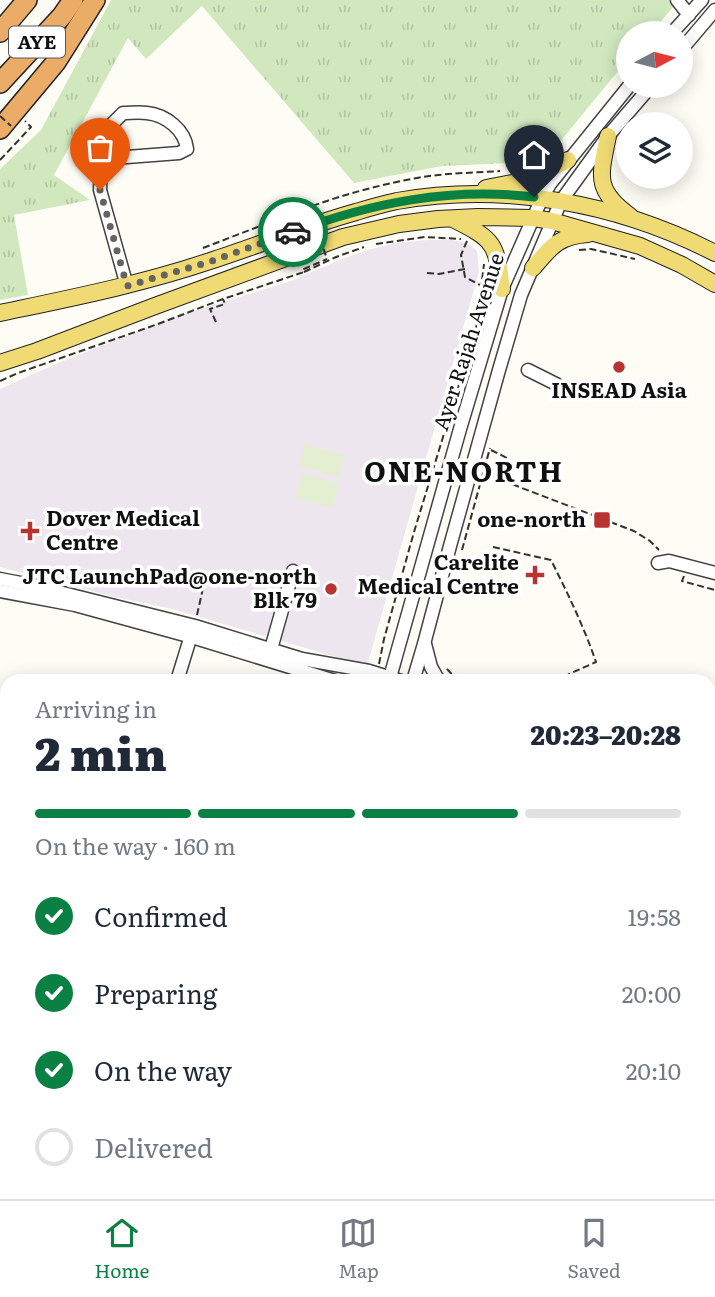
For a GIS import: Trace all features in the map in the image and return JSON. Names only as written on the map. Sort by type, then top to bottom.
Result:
[{"type":"highway","name":"AYE","points":[[0,32],[27,0]]},
{"type":"highway","name":"AYE","points":[[0,83],[62,16],[73,0]]},
{"type":"highway","points":[[6,128],[56,62],[95,0]]},
{"type":"main road","points":[[608,136],[600,173],[605,190],[616,206],[636,220]]},
{"type":"main road","points":[[0,313],[127,286],[394,201],[528,180],[568,160]]},
{"type":"main road","points":[[435,196],[500,195],[561,201],[636,220],[715,253]]},
{"type":"main road","points":[[450,218],[484,236],[494,248],[502,289]]},
{"type":"main road","points":[[0,363],[343,237],[399,224],[450,218],[533,218],[552,221],[640,246],[715,284]]},
{"type":"main road","points":[[533,268],[556,242],[578,235],[598,234]]},
{"type":"street","points":[[677,0],[689,15]]},
{"type":"street","points":[[683,21],[702,0]]},
{"type":"street","points":[[693,36],[715,10]]},
{"type":"street","name":"Ayer Rajah Avenue","points":[[393,674],[394,659],[502,289],[550,184],[619,98]]},
{"type":"street","name":"Ayer Rajah Avenue","points":[[415,674],[521,295],[561,201],[608,136],[641,98]]},
{"type":"street","points":[[101,159],[179,153],[187,149],[186,140],[170,121],[150,113],[123,113],[107,129],[101,159],[100,190],[127,286]]},
{"type":"street","points":[[528,370],[556,384]]},
{"type":"street","points":[[664,562],[715,573]]},
{"type":"street","points":[[271,649],[293,571]]},
{"type":"street","points":[[0,579],[194,625],[302,659],[382,668],[394,659]]},
{"type":"street","points":[[0,591],[194,625],[317,674]]},
{"type":"street","points":[[179,674],[194,625]]},
{"type":"street","points":[[424,643],[435,674]]},
{"type":"street","points":[[374,667],[385,674]]},
{"type":"path","points":[[0,116],[6,128]]},
{"type":"path","points":[[0,160],[31,127],[29,124]]},
{"type":"path","points":[[304,272],[304,269],[327,259],[310,209],[287,219],[286,216],[336,197],[407,180],[448,174],[503,171]]},
{"type":"path","points":[[0,381],[304,272],[368,245],[425,237],[453,237],[475,244]]},
{"type":"path","points":[[467,240],[461,255],[465,277],[482,286]]},
{"type":"path","points":[[573,250],[591,249],[642,261]]},
{"type":"path","points":[[374,667],[469,355],[476,329],[484,263]]},
{"type":"path","points":[[427,273],[439,274],[465,269],[463,266]]},
{"type":"path","points":[[216,321],[210,309],[225,304],[223,299]]},
{"type":"path","points":[[460,557],[490,449],[509,458]]},
{"type":"path","points":[[483,473],[634,531],[650,541],[664,562]]},
{"type":"path","points":[[493,547],[551,560],[586,633],[596,662],[569,674]]},
{"type":"path","points":[[685,571],[682,581],[715,590]]},
{"type":"path","points":[[194,625],[205,579],[202,574]]},
{"type":"path","points":[[442,663],[452,674]]},
{"type":"shaded area","points":[[427,240],[453,240],[472,246],[477,251],[479,272],[367,666],[172,609],[0,567],[0,389],[172,318],[294,280],[371,249]]},
{"type":"green space","points":[[111,0],[679,0],[661,21],[616,21],[616,74],[559,143],[534,156],[509,163],[442,166],[354,183],[202,6],[146,59],[128,38],[54,175],[90,200],[14,215],[28,295],[0,300],[0,169],[41,130]]},
{"type":"green space","points":[[305,444],[344,455],[339,477],[299,466]]},
{"type":"green space","points":[[302,473],[339,484],[333,508],[295,497]]},
{"type":"way so far","points":[[100,190],[127,286],[209,262],[293,232]]},
{"type":"place","name":"INSEAD Asia","points":[[619,367]]},
{"type":"place","name":"one-north","points":[[602,520]]},
{"type":"place","name":"Dover Medical Centre","points":[[30,531]]},
{"type":"place","name":"Carelite Medical Centre","points":[[535,575]]},
{"type":"place","name":"JTC LaunchPad@one-north Blk 79","points":[[331,589]]},
{"type":"district","name":"ONE-NORTH","points":[[464,472]]},
{"type":"route","points":[[293,232],[394,201],[435,196],[534,197]]}]
